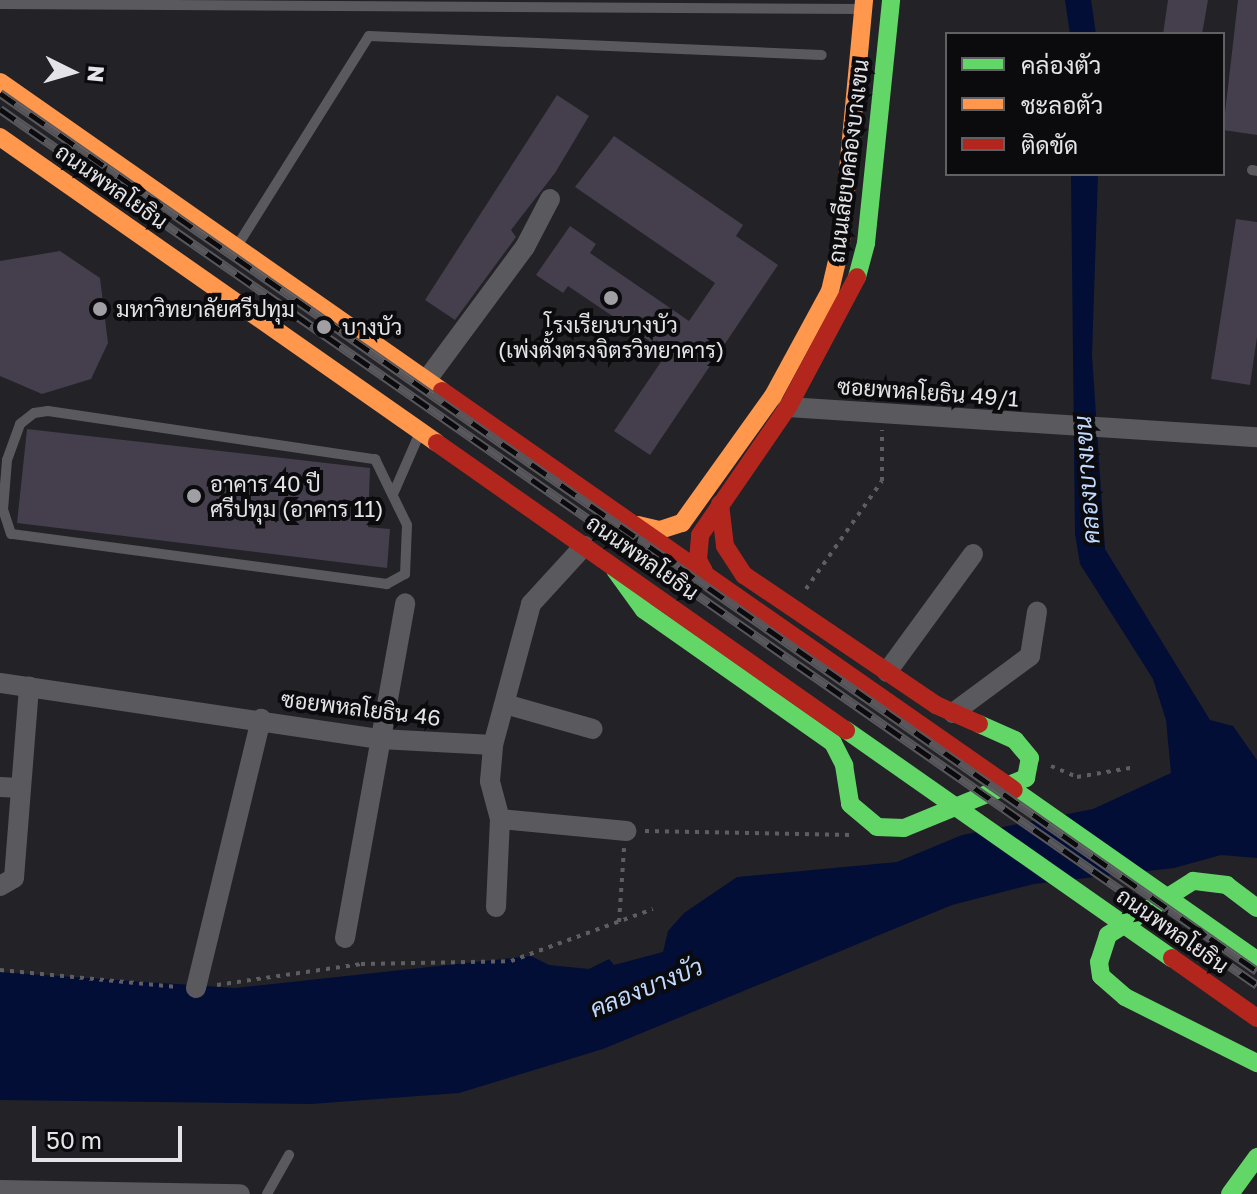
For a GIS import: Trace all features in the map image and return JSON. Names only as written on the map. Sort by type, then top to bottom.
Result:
[{"type":"main road","name":"ถนนเลียบคลองบางเขน","points":[[780,401],[806,379],[854,289],[866,243],[891,0]]},
{"type":"main road","name":"ถนนเลียบคลองบางเขน","points":[[780,401],[790,367],[830,291],[841,244],[864,4]]},
{"type":"main road","name":"ถนนพหลโยธิน","points":[[0,82],[428,378],[1257,960]]},
{"type":"main road","name":"ถนนพหลโยธิน","points":[[0,137],[1257,1018]]},
{"type":"main road","points":[[790,367],[806,379]]},
{"type":"main road","points":[[704,571],[697,547],[780,401]]},
{"type":"main road","points":[[638,525],[660,530],[682,523],[780,401]]},
{"type":"main road","points":[[613,566],[630,597],[644,610],[833,743],[844,765],[850,804],[877,827],[904,828],[1019,784],[1031,769],[1030,758],[1015,740],[953,713],[887,672],[732,563],[720,504]]},
{"type":"main road","points":[[1257,908],[1227,885],[1193,881],[1108,935],[1099,962],[1101,976],[1125,997],[1257,1063]]},
{"type":"main road","points":[[1230,1194],[1251,1174],[1257,1157]]},
{"type":"street","points":[[428,378],[525,247],[550,199]]},
{"type":"street","name":"ซอยพหลโยธิน 49/1","points":[[780,401],[1040,424],[1126,426],[1257,437]]},
{"type":"street","points":[[496,907],[500,819],[490,781],[493,745],[531,604],[584,546]]},
{"type":"street","points":[[887,672],[973,554]]},
{"type":"street","points":[[345,938],[405,603]]},
{"type":"street","points":[[953,713],[1030,656],[1037,612]]},
{"type":"street","name":"ซอยพหลโยธิน 46","points":[[0,683],[261,719],[380,739],[493,745]]},
{"type":"street","points":[[0,886],[14,878],[10,787],[29,687]]},
{"type":"street","points":[[505,704],[593,729]]},
{"type":"street","points":[[196,988],[261,719]]},
{"type":"street","points":[[500,819],[626,831]]},
{"type":"street","points":[[0,1190],[240,1194]]},
{"type":"lane","points":[[0,4],[864,4]]},
{"type":"lane","points":[[236,247],[369,36],[822,55]]},
{"type":"lane","points":[[48,411],[354,453],[375,459],[394,492],[408,529],[409,557],[405,574],[387,584],[16,536],[4,523],[3,461],[20,424],[34,413],[48,411]]},
{"type":"lane","points":[[394,492],[421,431]]},
{"type":"lane","points":[[267,1194],[289,1155]]},
{"type":"path","points":[[793,608],[882,481],[883,412]]},
{"type":"path","points":[[1030,758],[1077,777],[1130,768]]},
{"type":"path","points":[[619,922],[626,831],[838,838],[877,827]]},
{"type":"path","points":[[0,970],[196,988],[361,964],[511,961],[653,909]]},
{"type":"water","points":[[1065,0],[1091,0],[1096,32],[1070,32]]},
{"type":"water","points":[[1071,176],[1098,176],[1092,355],[1105,549],[1210,720],[1233,726],[1257,760],[1257,858],[1221,855],[1174,868],[1034,884],[952,905],[603,1049],[459,1093],[311,1104],[0,1100],[0,972],[235,988],[531,956],[549,965],[589,969],[609,959],[614,965],[663,952],[668,931],[684,913],[737,877],[897,862],[962,835],[1093,809],[1171,773],[1166,720],[1153,679],[1080,564],[1075,534]]},
{"type":"building","points":[[1168,0],[1208,0],[1202,32],[1163,32]]},
{"type":"building","points":[[1238,0],[1257,0],[1257,135],[1225,130]]},
{"type":"building","points":[[557,95],[589,116],[555,173],[511,230],[516,237],[455,320],[425,300]]},
{"type":"building","points":[[614,136],[743,225],[736,236],[778,265],[650,455],[614,431],[667,353],[568,286],[563,293],[536,275],[570,226],[596,244],[590,253],[689,321],[715,283],[575,187]]},
{"type":"building","points":[[1236,219],[1257,222],[1257,337],[1250,385],[1211,379]]},
{"type":"building","points":[[60,251],[100,278],[108,343],[91,379],[42,394],[0,376],[0,261]]},
{"type":"building","name":"อาคาร 40 ปี ศรีปทุม (อาคาร 11)","points":[[27,429],[370,468],[368,527],[390,529],[387,568],[17,523]]},
{"type":"railway","points":[[0,93],[1257,971]]},
{"type":"railway","points":[[0,109],[1257,985]]},
{"type":"traffic: fast","points":[[857,277],[866,243],[891,0]]},
{"type":"traffic: fast","points":[[615,570],[644,610],[833,743],[844,765],[850,804],[877,827],[904,828],[1026,778],[1030,758],[1015,740],[979,724]]},
{"type":"traffic: fast","points":[[846,730],[1172,958]]},
{"type":"traffic: fast","points":[[1014,790],[1257,960]]},
{"type":"traffic: fast","points":[[1257,908],[1227,885],[1193,881],[1108,935],[1099,962],[1101,976],[1125,997],[1257,1063]]},
{"type":"traffic: fast","points":[[1230,1194],[1257,1157]]},
{"type":"traffic: slow","points":[[638,525],[660,530],[682,523],[773,396],[830,291],[841,244],[864,0]]},
{"type":"traffic: slow","points":[[0,82],[442,391]]},
{"type":"traffic: slow","points":[[0,137],[437,443]]},
{"type":"traffic: jam","points":[[704,571],[698,560],[700,535],[788,407],[857,277]]},
{"type":"traffic: jam","points":[[442,391],[1014,790]]},
{"type":"traffic: jam","points":[[437,443],[846,730]]},
{"type":"traffic: jam","points":[[720,504],[725,546],[744,575],[936,705],[979,724]]},
{"type":"traffic: jam","points":[[1172,958],[1257,1018]]},
{"type":"place","name":"โรงเรียนบางบัว (เพ่งตั้งตรงจิตรวิทยาคาร)","points":[[611,298]]},
{"type":"place","name":"มหาวิทยาลัยศรีปทุม","points":[[100,309]]},
{"type":"place","name":"บางบัว","points":[[324,327]]},
{"type":"place","name":"อาคาร 40 ปี ศรีปทุม (อาคาร 11)","points":[[194,496]]},
{"type":"water label","name":"คลองบางเขน","points":[[1086,480]]},
{"type":"water label","name":"คลองบางบัว","points":[[646,987]]}]
